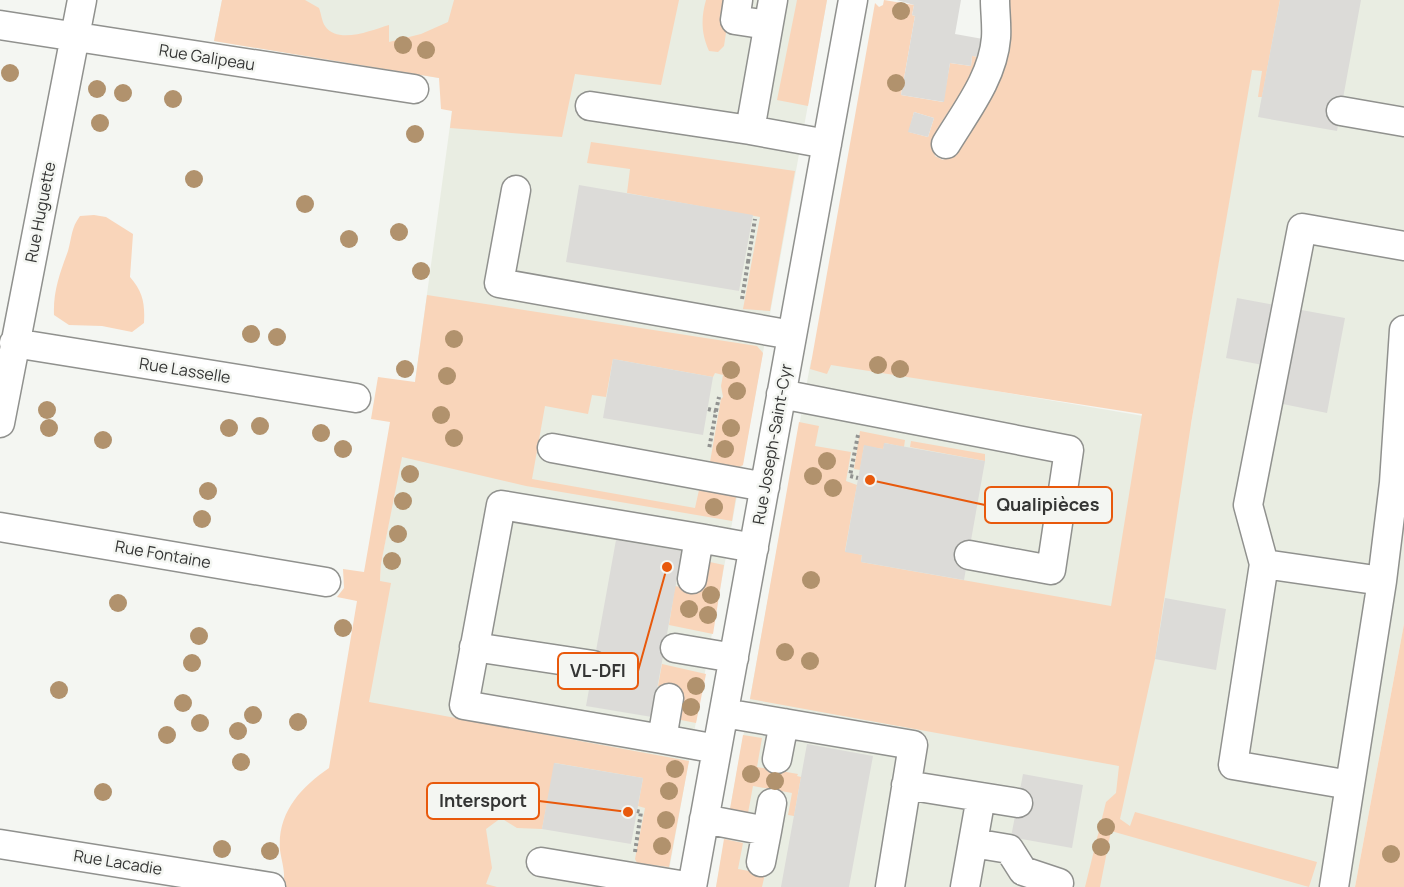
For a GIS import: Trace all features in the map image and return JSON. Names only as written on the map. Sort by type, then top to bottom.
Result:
[{"type":"street","name":"Rue Huguette","points":[[0,423],[82,0]]},
{"type":"street","points":[[738,0],[735,20],[771,13],[750,130]]},
{"type":"street","name":"Rue Joseph-Saint-Cyr","points":[[692,887],[853,0]]},
{"type":"street","points":[[946,144],[983,83],[992,59],[996,38],[995,0]]},
{"type":"street","name":"Rue Galipeau","points":[[0,25],[414,89]]},
{"type":"street","points":[[590,106],[826,144]]},
{"type":"street","points":[[1341,111],[1404,122]]},
{"type":"street","points":[[516,190],[498,283],[792,334]]},
{"type":"street","points":[[1350,785],[1233,765],[1264,564],[1248,505],[1302,228],[1404,246]]},
{"type":"street","points":[[1334,887],[1382,581],[1394,483],[1404,330]]},
{"type":"street","name":"Rue Lasselle","points":[[14,343],[356,398]]},
{"type":"street","points":[[781,394],[1069,450],[1051,570],[969,555]]},
{"type":"street","points":[[552,448],[765,487]]},
{"type":"street","points":[[717,749],[464,705],[474,647],[501,505],[754,548]]},
{"type":"street","name":"Rue Fontaine","points":[[0,527],[326,582]]},
{"type":"street","points":[[692,579],[699,538]]},
{"type":"street","points":[[1264,564],[1382,581]]},
{"type":"street","points":[[474,647],[593,665]]},
{"type":"street","points":[[675,648],[734,658]]},
{"type":"street","points":[[662,739],[669,698]]},
{"type":"street","points":[[724,713],[913,745],[890,887]]},
{"type":"street","points":[[777,759],[784,723]]},
{"type":"street","points":[[906,785],[1018,803]]},
{"type":"street","points":[[965,887],[981,797]]},
{"type":"street","points":[[761,862],[772,803]]},
{"type":"street","points":[[705,819],[767,831]]},
{"type":"street","points":[[973,843],[1009,849],[1023,871],[1059,883]]},
{"type":"street","name":"Rue Lacadie","points":[[0,844],[271,887]]},
{"type":"street","points":[[541,862],[692,887]]},
{"type":"path","points":[[742,298],[746,262],[755,219]]},
{"type":"path","points":[[709,452],[718,397]]},
{"type":"path","points":[[708,409],[716,411]]},
{"type":"path","points":[[858,477],[850,476],[859,431]]},
{"type":"path","points":[[635,850],[641,812],[638,811]]},
{"type":"shaded area","points":[[222,0],[827,0],[666,887],[307,887],[380,581],[381,564],[415,382],[452,111],[439,78],[214,41]]},
{"type":"shaded area","points":[[222,0],[305,0],[319,8],[324,24],[331,32],[338,35],[365,33],[389,25],[389,42],[421,34],[448,22],[454,0],[679,0],[661,85],[575,74],[562,137],[450,128],[452,111],[441,109],[439,78],[214,41]]},
{"type":"shaded area","points":[[706,0],[731,0],[724,46],[718,52],[709,51],[704,38],[703,13]]},
{"type":"shaded area","points":[[797,0],[827,0],[808,106],[777,100]]},
{"type":"shaded area","points":[[884,0],[914,5],[912,15],[915,16],[901,95],[943,102],[950,63],[971,66],[972,56],[981,57],[982,44],[987,52],[978,74],[941,123],[936,134],[935,156],[943,160],[971,124],[989,86],[999,46],[1004,0],[1280,0],[1262,97],[1258,97],[1262,71],[1252,70],[1191,424],[1155,659],[1120,819],[1130,826],[1135,812],[1317,862],[1309,887],[1111,831],[1100,887],[1085,887],[1106,802],[1116,793],[1119,766],[750,699],[799,422],[819,426],[815,446],[851,452],[846,481],[857,485],[845,551],[862,555],[861,562],[1111,606],[1142,414],[831,365],[827,374],[810,369],[875,3],[879,7],[883,5]],"holes":[[[914,112],[934,118],[928,137],[909,132]]]},
{"type":"shaded area","points":[[1263,0],[1404,0],[1404,624],[1355,887],[716,887],[811,360],[1191,424]]},
{"type":"shaded area","points":[[591,142],[795,171],[770,311],[743,309],[760,217],[627,193],[630,169],[587,163]]},
{"type":"shaded area","points":[[80,216],[106,217],[133,234],[130,277],[140,293],[144,323],[132,332],[102,326],[69,325],[54,315],[58,282],[75,225]]},
{"type":"shaded area","points":[[427,295],[757,346],[763,353],[743,465],[739,467],[710,462],[723,397],[721,386],[723,375],[715,373],[713,377],[613,359],[606,397],[592,395],[588,414],[545,406],[532,479],[695,508],[699,490],[734,494],[736,497],[732,521],[526,486],[402,457],[381,564],[380,581],[391,583],[369,702],[689,761],[669,867],[637,863],[635,859],[645,808],[638,806],[643,778],[555,763],[542,829],[517,828],[501,818],[486,829],[492,868],[486,884],[497,887],[283,887],[284,872],[280,850],[282,824],[300,793],[329,768],[357,601],[337,597],[344,588],[343,569],[364,572],[390,422],[371,419],[378,377],[415,382]]},
{"type":"shaded area","points":[[860,431],[905,440],[904,447],[885,443],[883,449],[864,446],[860,470],[854,469]]},
{"type":"shaded area","points":[[911,441],[985,454],[985,461],[910,447]]},
{"type":"shaded area","points":[[705,561],[724,565],[713,634],[669,625],[675,586],[700,591]]},
{"type":"shaded area","points":[[1404,624],[1404,887],[1355,887]]},
{"type":"shaded area","points":[[662,664],[706,674],[696,723],[676,719],[681,690],[658,686]]},
{"type":"shaded area","points":[[743,735],[762,738],[757,767],[798,774],[797,776],[801,777],[794,816],[788,815],[792,793],[753,786],[748,813],[730,809]]},
{"type":"shaded area","points":[[724,839],[743,843],[738,869],[765,874],[762,887],[716,887]]},
{"type":"building","points":[[897,0],[961,0],[955,34],[983,39],[981,57],[972,56],[971,66],[950,63],[944,102],[901,95],[915,16],[912,15],[914,5]]},
{"type":"building","points":[[1280,0],[1361,0],[1337,131],[1258,117]]},
{"type":"building","points":[[914,112],[934,118],[928,137],[908,132]]},
{"type":"building","points":[[579,185],[753,215],[739,291],[566,262]]},
{"type":"building","points":[[1237,298],[1274,305],[1263,365],[1226,358]]},
{"type":"building","points":[[1296,309],[1345,318],[1327,413],[1278,403]]},
{"type":"building","points":[[613,359],[713,377],[703,435],[603,418]]},
{"type":"building","points":[[884,443],[985,461],[964,580],[861,562],[862,555],[845,552],[864,445],[883,449]]},
{"type":"building","points":[[616,540],[682,551],[652,717],[586,706]]},
{"type":"building","points":[[1165,598],[1226,609],[1216,670],[1155,659]]},
{"type":"building","points":[[807,744],[873,756],[849,887],[781,887]]},
{"type":"building","points":[[554,763],[643,778],[631,844],[542,829]]},
{"type":"building","points":[[1023,774],[1083,785],[1072,848],[1011,837]]},
{"type":"place","name":"Qualipièces","points":[[870,480]]},
{"type":"place","name":"VL-DFI","points":[[667,567]]},
{"type":"place","name":"Intersport","points":[[628,812]]}]
